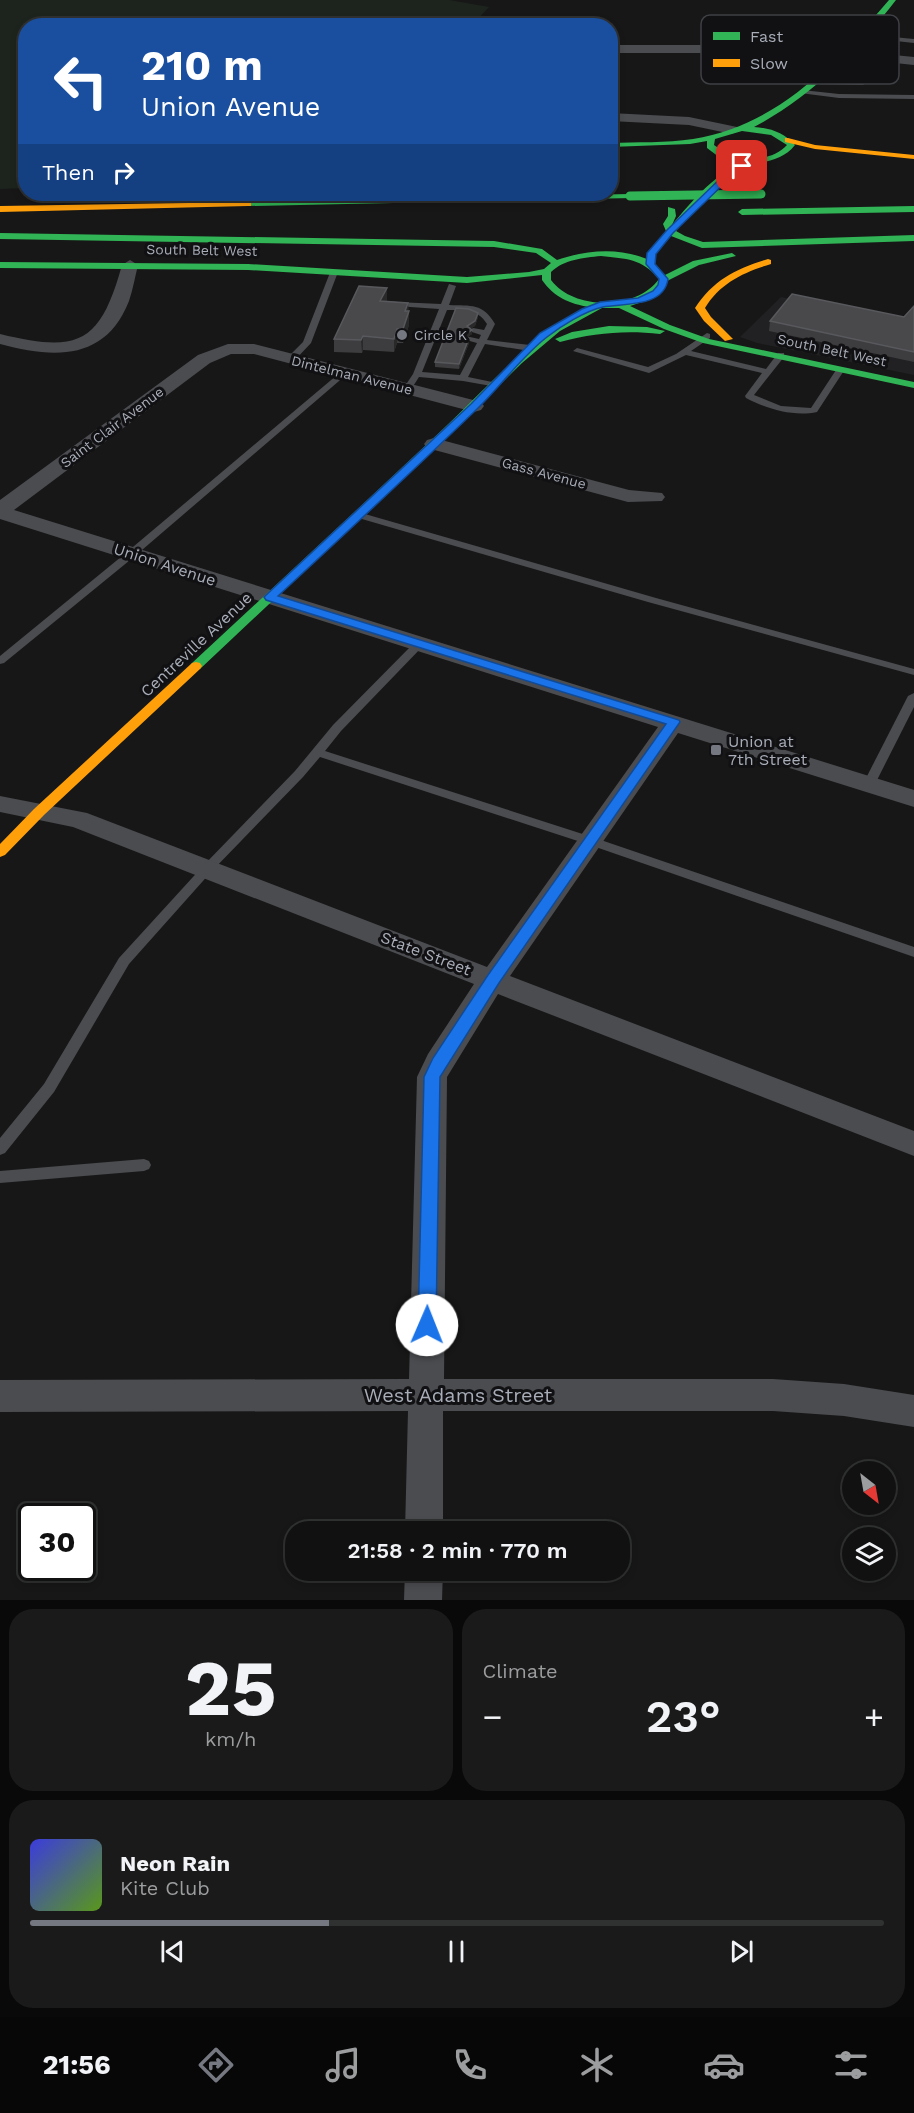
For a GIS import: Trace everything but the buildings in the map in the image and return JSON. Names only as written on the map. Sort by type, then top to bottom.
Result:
[{"type":"main road","points":[[880,15],[893,0]]},
{"type":"main road","points":[[618,145],[690,142],[785,108],[811,84]]},
{"type":"main road","points":[[662,303],[664,279],[651,264],[652,253],[730,173],[758,160],[783,155],[791,145],[784,137],[785,108]]},
{"type":"main road","points":[[758,160],[722,155],[710,146],[723,131],[758,129],[826,148],[914,157]]},
{"type":"main road","points":[[662,216],[716,170],[722,162],[722,155]]},
{"type":"main road","points":[[618,196],[767,194]]},
{"type":"main road","points":[[0,203],[68,201]]},
{"type":"main road","points":[[0,209],[388,201]]},
{"type":"main road","points":[[736,212],[914,209]]},
{"type":"main road","points":[[662,216],[706,213]]},
{"type":"main road","points":[[662,216],[672,216],[667,224],[670,232],[677,237],[691,243],[717,246],[914,238]]},
{"type":"main road","points":[[0,227],[156,224]]},
{"type":"main road","points":[[0,236],[199,237],[494,244],[539,251],[551,267],[546,280],[556,292]]},
{"type":"main road","points":[[664,279],[678,269],[712,258],[859,247],[892,240]]},
{"type":"main road","points":[[601,253],[631,243]]},
{"type":"main road","points":[[728,339],[707,319],[700,308],[704,297],[712,288],[733,275],[782,257],[818,249]]},
{"type":"main road","name":"South Belt West","points":[[0,265],[248,267],[404,278],[488,280],[513,278],[551,267],[577,255],[601,253],[620,255],[651,264]]},
{"type":"main road","name":"South Belt West","points":[[404,278],[423,283],[452,286],[556,292],[577,301],[603,304],[641,300],[662,303],[684,323],[707,337],[914,385]]},
{"type":"main road","name":"Centreville Avenue","points":[[544,335],[543,328],[559,305],[556,292]]},
{"type":"main road","name":"Centreville Avenue","points":[[0,852],[474,406],[544,335],[574,316],[603,304]]},
{"type":"main road","name":"South Belt West","points":[[619,304],[684,334],[728,339],[744,347]]},
{"type":"main road","points":[[527,351],[549,346],[569,335],[592,330],[636,328],[684,334]]},
{"type":"street","points":[[618,49],[701,49]]},
{"type":"street","points":[[899,60],[914,61]]},
{"type":"street","points":[[618,117],[678,120],[723,131]]},
{"type":"street","points":[[0,339],[38,349],[70,349],[90,340],[106,326],[119,305],[130,266]]},
{"type":"street","name":"Dintelman Avenue","points":[[228,349],[254,349],[343,373],[412,381],[474,406]]},
{"type":"street","name":"Saint Clair Avenue","points":[[0,511],[204,358],[228,349]]},
{"type":"street","name":"Gass Avenue","points":[[434,444],[628,496],[655,497]]},
{"type":"street","name":"Union Avenue","points":[[0,511],[914,799]]},
{"type":"street","points":[[424,1521],[432,1077],[439,1062],[493,979],[674,722]]},
{"type":"street","name":"State Street","points":[[0,804],[78,819],[914,1144]]},
{"type":"street","name":"West Adams Street","points":[[0,1396],[726,1394],[797,1396],[873,1402],[914,1411]]},
{"type":"street","points":[[423,1600],[424,1581]]},
{"type":"lane","points":[[899,40],[914,41]]},
{"type":"lane","points":[[802,92],[839,96],[914,97]]},
{"type":"lane","points":[[291,359],[307,343],[334,272]]},
{"type":"lane","points":[[412,381],[428,356],[452,286]]},
{"type":"lane","points":[[396,304],[480,310],[485,314],[485,337],[463,378]]},
{"type":"lane","points":[[470,340],[485,337]]},
{"type":"lane","points":[[470,340],[485,337],[527,351]]},
{"type":"lane","points":[[577,351],[649,370],[707,337]]},
{"type":"lane","points":[[470,340],[473,360]]},
{"type":"lane","points":[[684,352],[768,372]]},
{"type":"lane","points":[[781,355],[749,396],[760,402],[800,412],[814,410],[841,369]]},
{"type":"lane","points":[[0,661],[131,554],[343,373]]},
{"type":"lane","points":[[412,381],[463,378],[494,385]]},
{"type":"lane","points":[[358,514],[652,600],[914,672]]},
{"type":"lane","points":[[0,1149],[49,1088],[124,961],[207,869],[299,774],[337,728],[419,644]]},
{"type":"lane","points":[[868,784],[914,696]]},
{"type":"lane","points":[[317,752],[591,841],[914,952]]},
{"type":"lane","points":[[0,1177],[144,1165]]},
{"type":"shaded area","points":[[0,0],[449,0],[489,7],[479,18],[18,18],[18,188],[0,189]]},
{"type":"shaded area","points":[[781,297],[914,325],[914,375],[757,343],[740,337]]},
{"type":"traffic: fast","points":[[880,15],[893,0]]},
{"type":"traffic: fast","points":[[744,129],[766,118],[813,84]]},
{"type":"traffic: fast","points":[[651,264],[652,253],[659,244],[718,182],[741,167],[781,154],[791,145],[774,133],[753,129],[731,131],[711,138],[710,146],[722,155],[758,160]]},
{"type":"traffic: fast","points":[[618,145],[690,142],[711,138]]},
{"type":"traffic: fast","points":[[630,196],[761,194]]},
{"type":"traffic: fast","points":[[618,196],[630,196]]},
{"type":"traffic: fast","points":[[248,204],[391,201]]},
{"type":"traffic: fast","points":[[671,209],[672,216],[667,224],[673,233],[702,245],[914,238]]},
{"type":"traffic: fast","points":[[742,212],[914,209]]},
{"type":"traffic: fast","points":[[0,236],[494,244],[539,251],[556,263]]},
{"type":"traffic: fast","points":[[0,265],[248,267],[467,280],[529,275],[547,271],[556,263],[577,256],[601,253],[637,258],[651,264],[664,279],[656,290],[645,298],[631,303],[600,305],[585,303],[557,293],[546,280],[547,271]]},
{"type":"traffic: fast","points":[[664,279],[696,263],[732,256]]},
{"type":"traffic: fast","points":[[196,666],[446,432],[518,360],[557,329],[603,304]]},
{"type":"traffic: fast","points":[[619,304],[667,327],[706,341],[914,385]]},
{"type":"traffic: fast","points":[[560,339],[585,332],[609,329],[660,331]]},
{"type":"traffic: slow","points":[[788,140],[815,147],[914,157]]},
{"type":"traffic: slow","points":[[0,209],[248,204]]},
{"type":"traffic: slow","points":[[728,339],[707,319],[700,308],[720,284],[748,269],[768,262]]},
{"type":"traffic: slow","points":[[0,852],[39,812],[196,666]]},
{"type":"place","name":"Circle K","points":[[402,335]]},
{"type":"place","name":"Union at 7th Street","points":[[716,750]]},
{"type":"route","points":[[427,1325],[432,1077],[439,1062],[493,979],[674,722],[270,597],[474,406],[544,335],[586,310],[603,304],[641,300],[656,293],[663,286],[664,279],[651,264],[652,253],[730,173],[742,166]]}]
